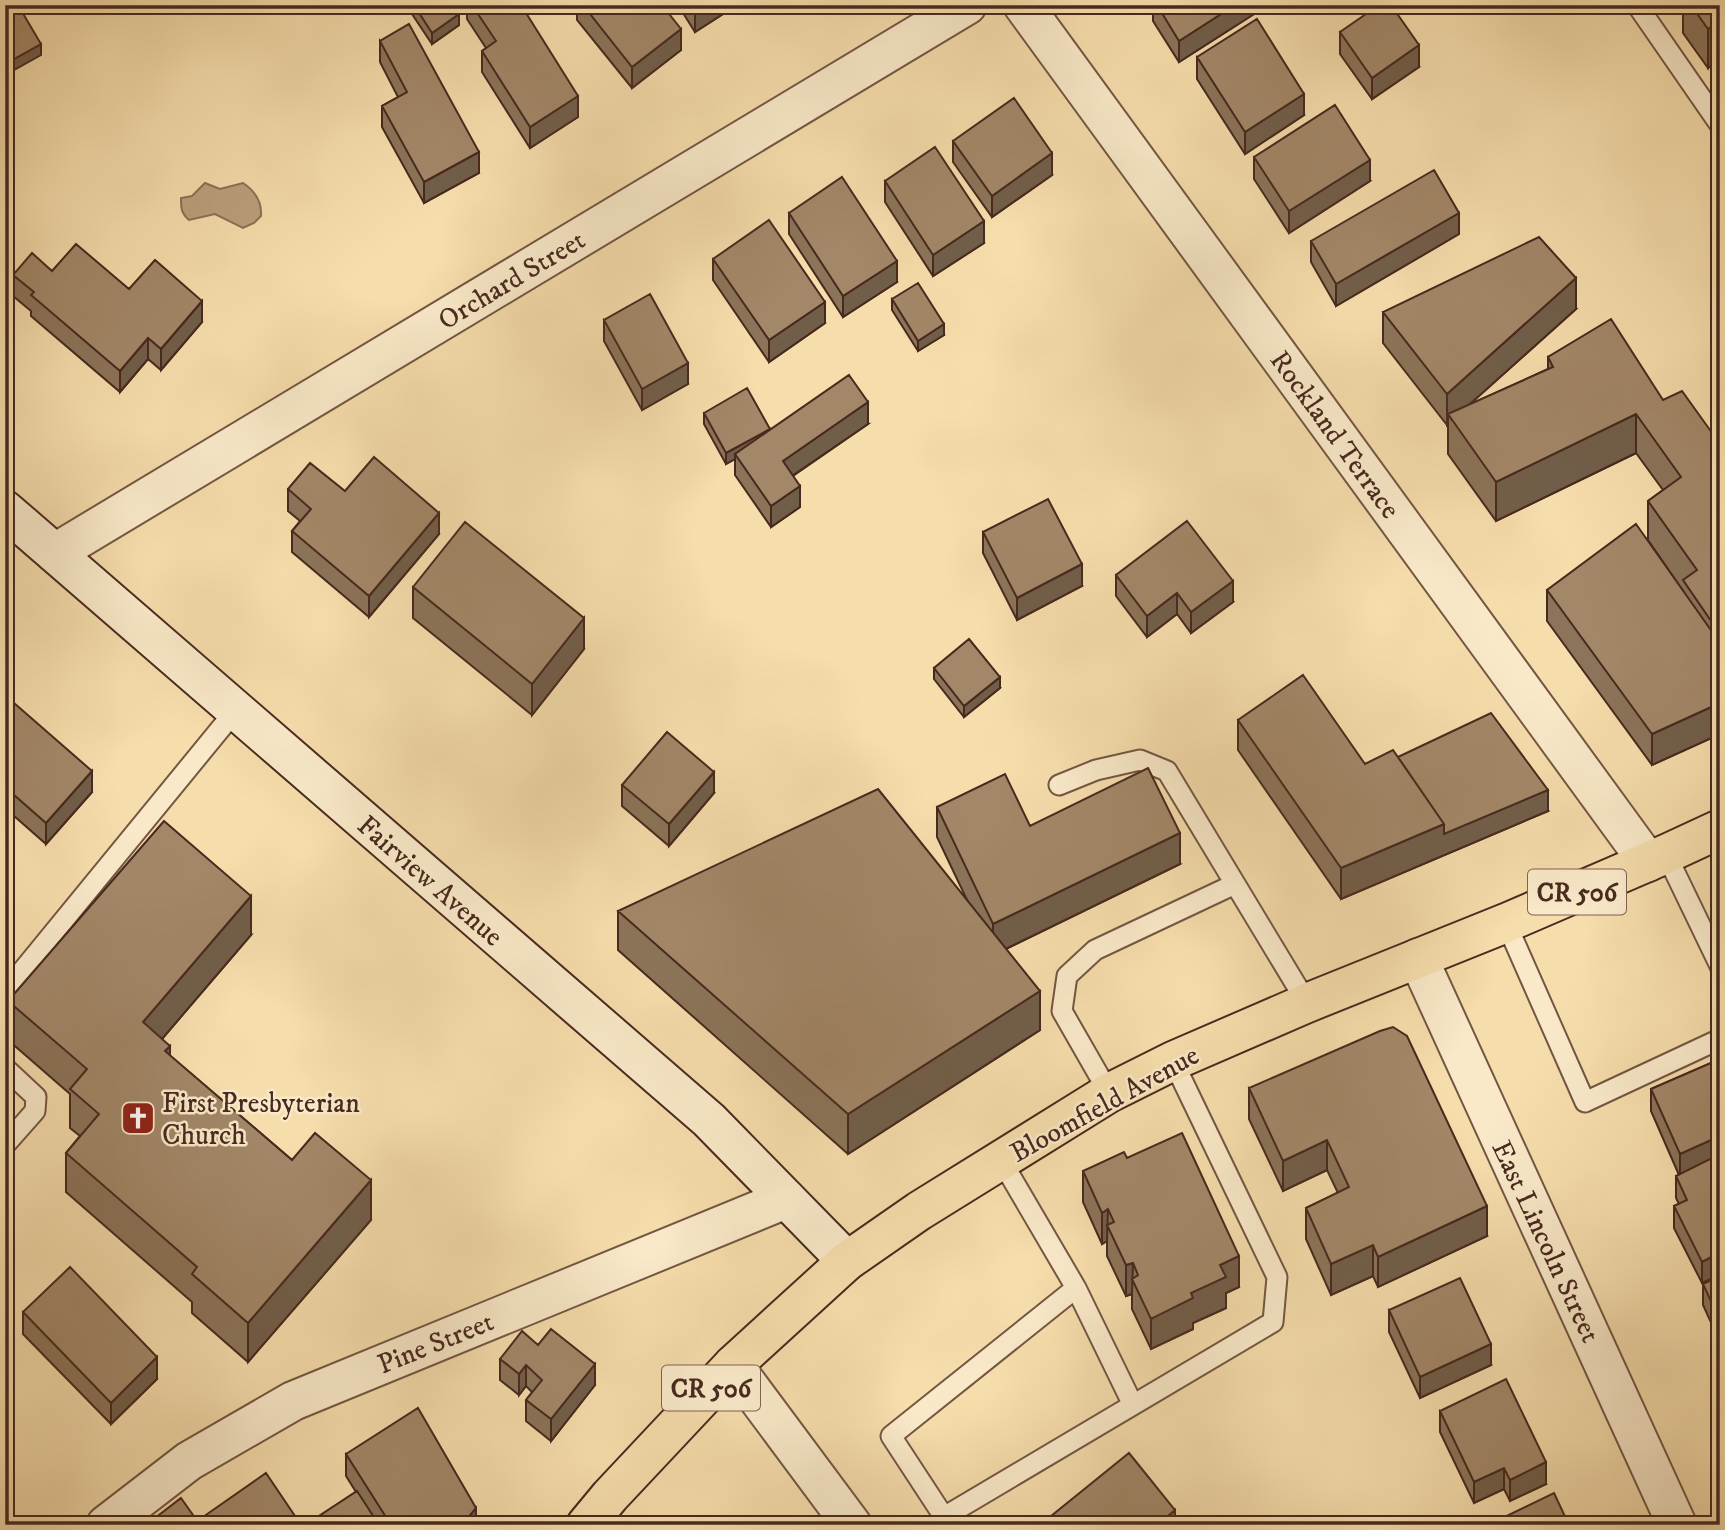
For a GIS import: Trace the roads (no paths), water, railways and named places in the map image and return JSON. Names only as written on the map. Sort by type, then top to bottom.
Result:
[{"type":"main road","name":"Bloomfield Avenue","points":[[586,1525],[733,1365],[847,1262],[919,1211],[1001,1160],[1109,1094],[1173,1061],[1418,957],[1506,923],[1720,829]]},
{"type":"street","name":"Orchard Street","points":[[55,553],[967,5]]},
{"type":"street","name":"Rockland Terrace","points":[[1023,5],[1657,858]]},
{"type":"street","name":"Fairview Avenue","points":[[5,510],[709,1120],[847,1262]]},
{"type":"street","name":"East Lincoln Street","points":[[1418,957],[1677,1525]]},
{"type":"street","name":"Pine Street","points":[[106,1525],[189,1461],[293,1401],[786,1199]]},
{"type":"street","points":[[733,1365],[852,1525]]},
{"type":"lane","points":[[1637,5],[1720,125]]},
{"type":"lane","points":[[5,992],[235,711]]},
{"type":"lane","points":[[1059,785],[1096,770],[1140,760],[1167,771],[1307,1003]]},
{"type":"lane","points":[[1657,858],[1720,966]]},
{"type":"lane","points":[[1109,1094],[1062,1011],[1067,976],[1095,950],[1235,884]]},
{"type":"lane","points":[[1506,923],[1585,1102],[1720,1039]]},
{"type":"lane","points":[[1076,1288],[891,1436],[944,1517],[1273,1322],[1277,1277],[1173,1061]]},
{"type":"lane","points":[[5,1068],[36,1097],[35,1111],[5,1145]]},
{"type":"lane","points":[[1001,1160],[1076,1288],[1133,1405]]},
{"type":"place","name":"First Presbyterian Church","points":[[138,1118]]}]
